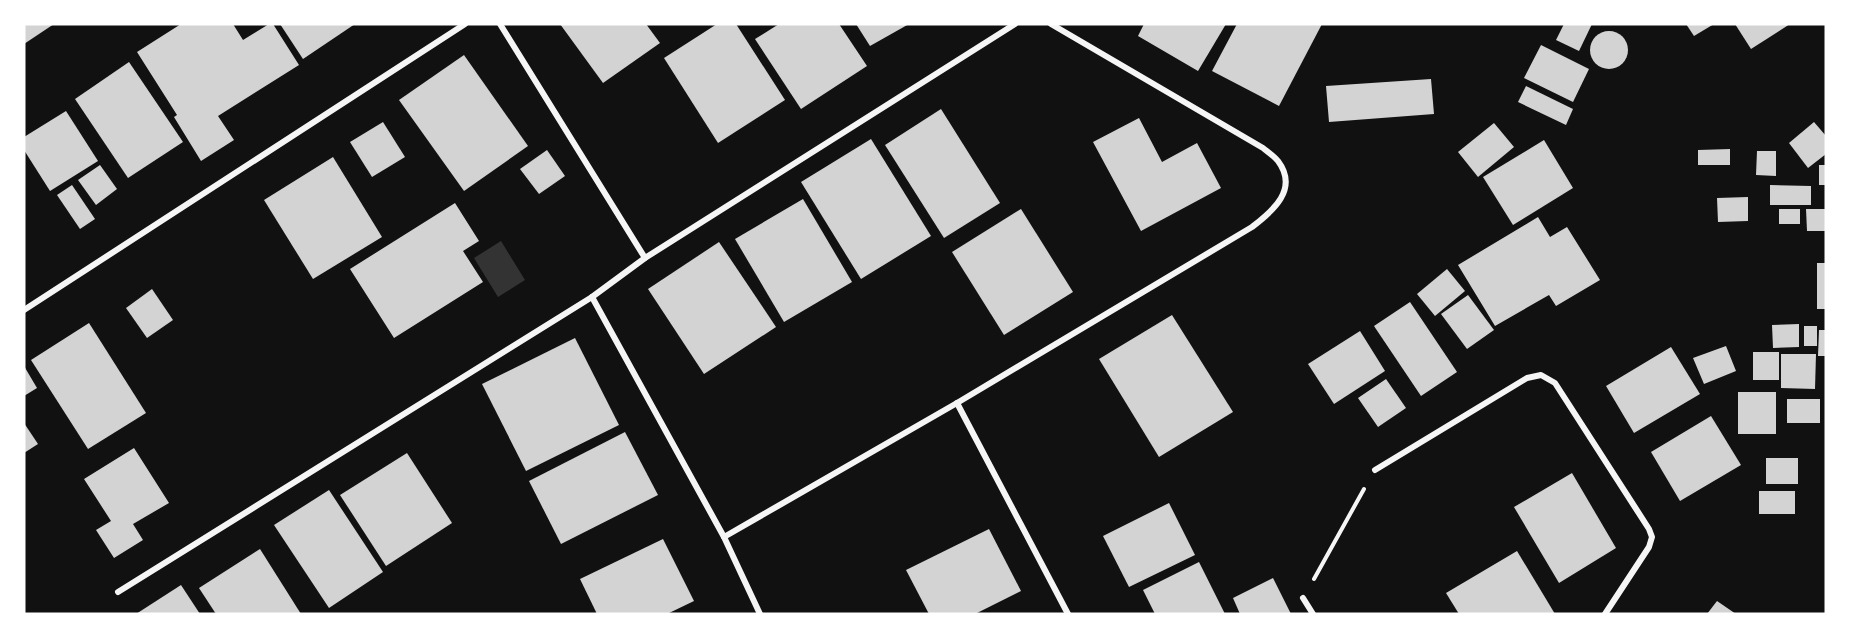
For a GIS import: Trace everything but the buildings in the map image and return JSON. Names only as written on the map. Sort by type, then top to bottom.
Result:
[{"type":"street","points":[[24,310],[465,24]]},
{"type":"street","points":[[500,24],[645,258]]},
{"type":"street","points":[[118,592],[592,297],[645,258],[1015,24]]},
{"type":"street","points":[[724,537],[957,403],[1252,227],[1273,211],[1285,193],[1284,173],[1277,160],[1263,148],[1051,24]]},
{"type":"street","points":[[592,297],[724,537],[760,614]]},
{"type":"street","points":[[1375,470],[1527,378],[1541,375],[1555,383],[1652,537],[1649,547],[1605,614]]},
{"type":"street","points":[[957,403],[1068,614]]},
{"type":"street","points":[[1303,598],[1313,614]]},
{"type":"path","points":[[1303,598],[1375,470]]},
{"type":"shaded area","points":[[501,241],[525,280],[498,297],[474,258]]}]
